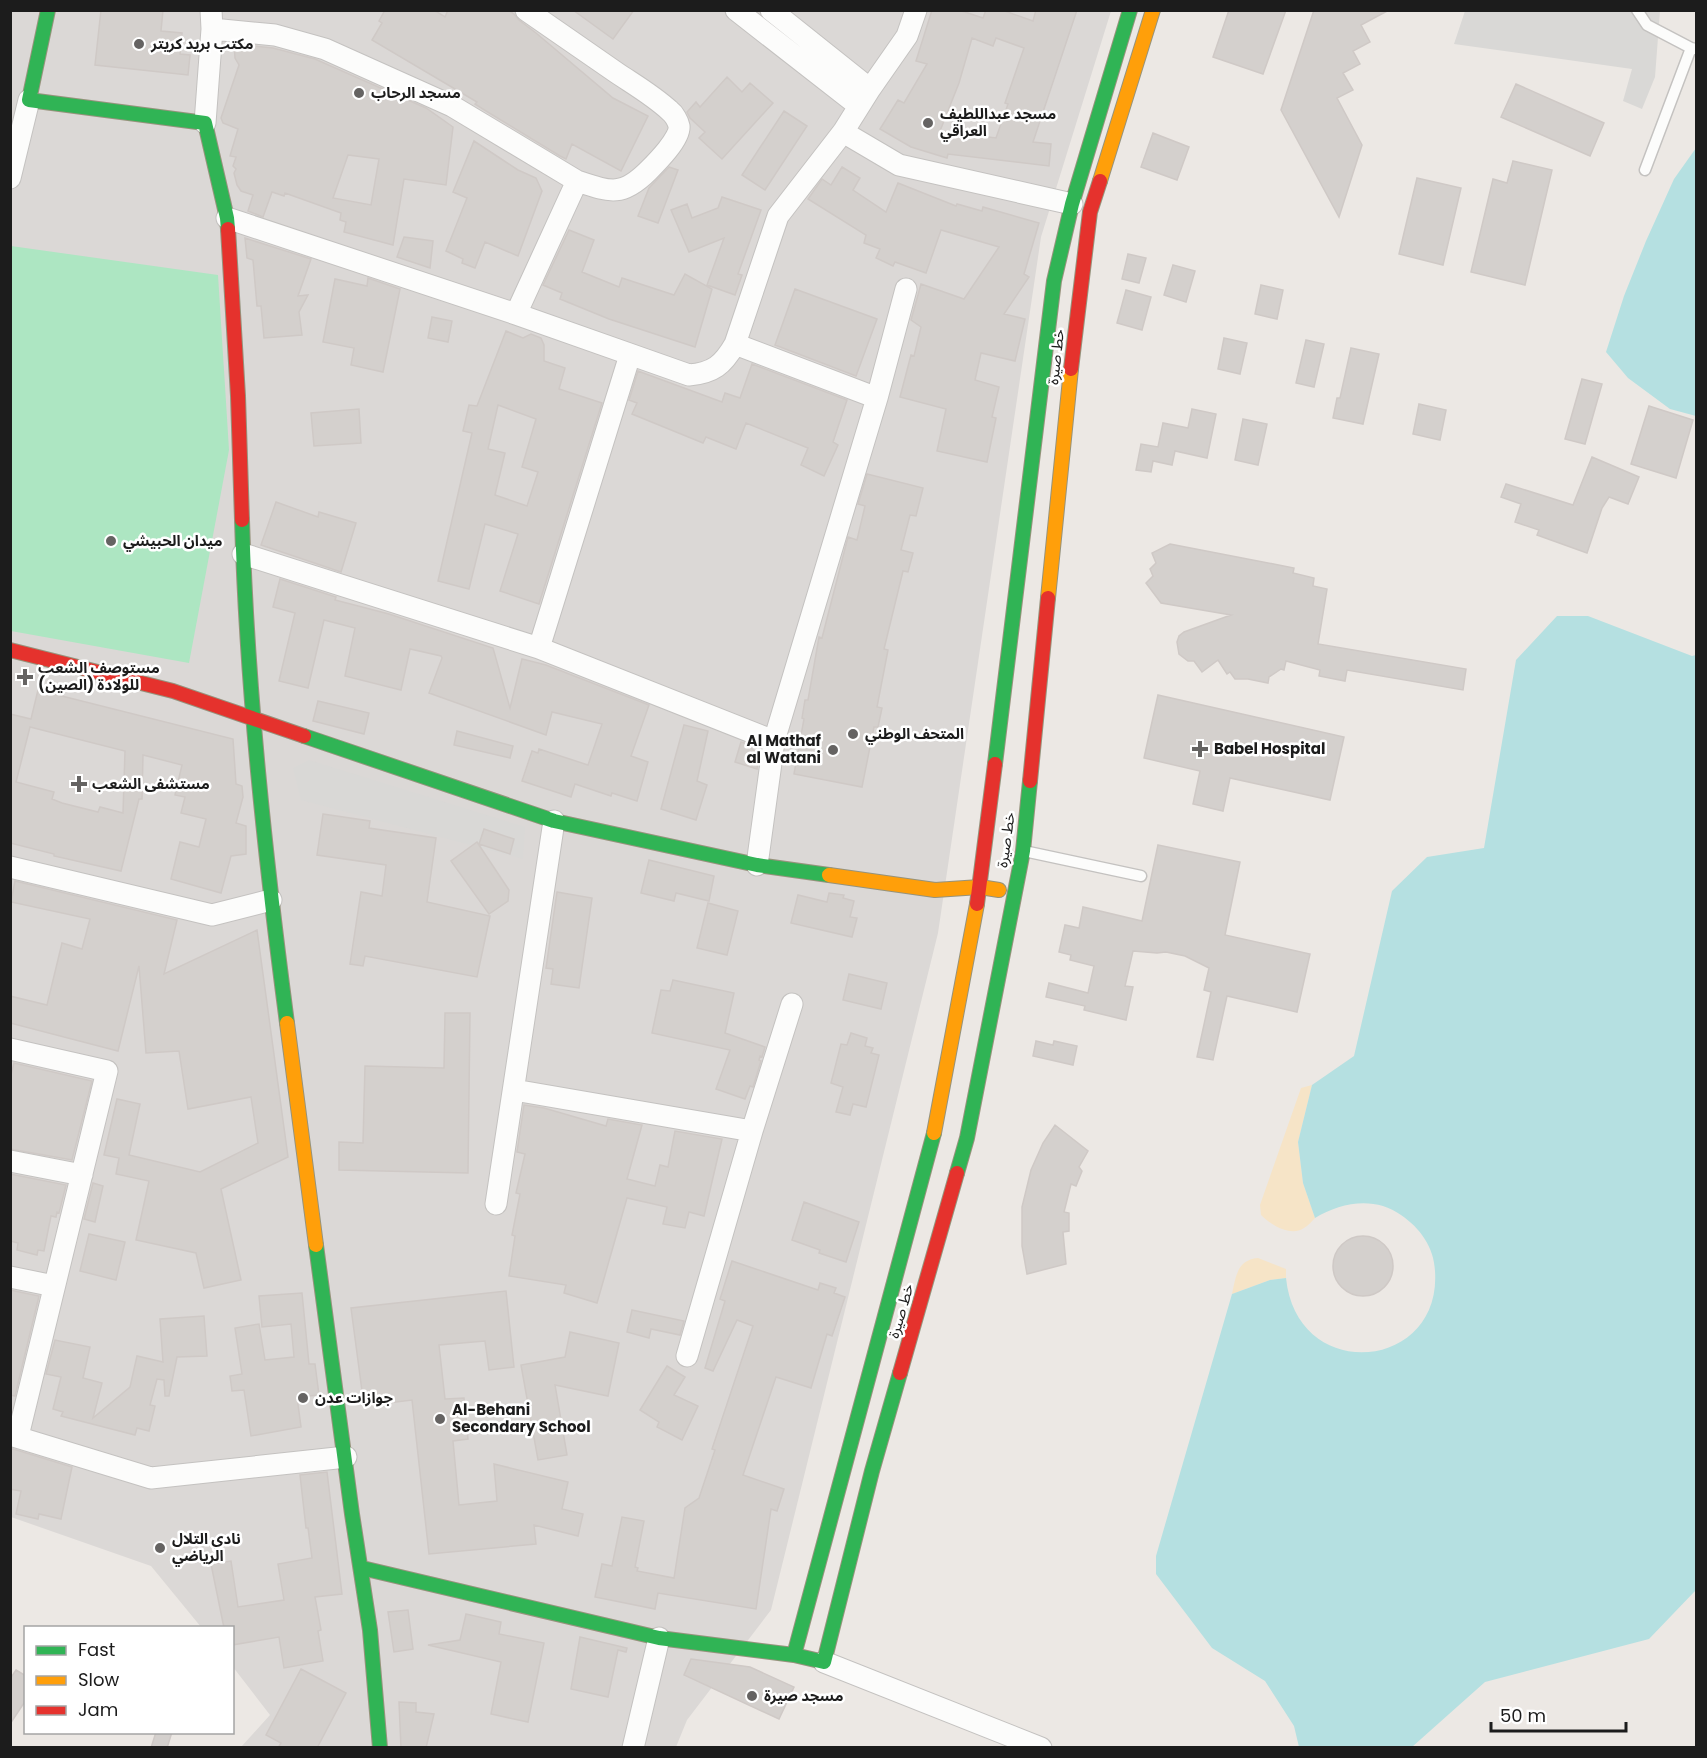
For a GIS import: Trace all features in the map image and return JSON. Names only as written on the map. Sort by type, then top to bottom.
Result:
[{"type":"street","points":[[10,178],[48,10]]},
{"type":"street","points":[[378,1745],[380,1721],[362,1568],[352,1514],[271,900],[252,717],[243,555],[238,396],[227,218],[205,123],[211,20],[325,49],[452,106],[577,181],[600,188],[616,190],[626,188],[657,162],[679,131],[679,124],[672,112],[656,100],[526,10]]},
{"type":"street","points":[[736,10],[864,98]]},
{"type":"street","points":[[771,10],[864,98]]},
{"type":"street","points":[[227,218],[516,314],[689,375],[706,374],[727,357],[735,344],[778,216],[843,132],[907,36],[916,10]]},
{"type":"street","name":"خط صيرة","points":[[824,1662],[872,1471],[967,1138],[1023,851],[1080,284],[1081,208],[1130,10]]},
{"type":"street","name":"خط صيرة","points":[[794,1655],[935,1128],[980,887],[1054,281],[1153,10]]},
{"type":"street","points":[[29,100],[205,123]]},
{"type":"street","points":[[843,132],[899,165],[1081,208]]},
{"type":"street","points":[[516,314],[577,181]]},
{"type":"street","points":[[757,865],[774,741],[877,398],[906,289]]},
{"type":"street","points":[[735,344],[877,398]]},
{"type":"street","points":[[539,648],[630,355]]},
{"type":"street","points":[[243,555],[539,648],[774,741]]},
{"type":"street","points":[[10,650],[172,691],[554,821],[757,865],[935,890],[980,887],[1014,893]]},
{"type":"street","points":[[496,1204],[554,821]]},
{"type":"street","points":[[10,867],[212,915],[271,900]]},
{"type":"street","points":[[687,1356],[752,1131],[792,1004]]},
{"type":"street","points":[[10,1049],[107,1071],[54,1286],[14,1435],[151,1478],[346,1457]]},
{"type":"street","points":[[514,1090],[752,1131]]},
{"type":"street","points":[[10,1161],[82,1175]]},
{"type":"street","points":[[10,1277],[54,1286]]},
{"type":"street","points":[[362,1568],[659,1638],[794,1655],[824,1662],[1041,1748]]},
{"type":"street","points":[[633,1748],[659,1638]]},
{"type":"lane","points":[[1636,10],[1647,25],[1694,48],[1645,170]]},
{"type":"lane","points":[[1023,851],[1141,876]]},
{"type":"shaded area","points":[[11,11],[1111,11],[1041,237],[938,933],[771,1610],[687,1720],[676,1747],[241,1747],[270,1715],[234,1668],[234,1626],[200,1626],[151,1566],[11,1517]]},
{"type":"shaded area","points":[[1465,11],[1660,11],[1655,77],[1642,109],[1623,101],[1632,69],[1454,44]]},
{"type":"shaded area","points":[[309,760],[525,827],[523,859],[301,800],[293,768]]},
{"type":"sand","points":[[1312,1085],[1298,1142],[1303,1183],[1315,1218],[1307,1226],[1293,1231],[1270,1223],[1261,1215],[1260,1205],[1301,1088]]},
{"type":"sand","points":[[1258,1258],[1286,1269],[1286,1278],[1270,1280],[1232,1294],[1239,1270],[1246,1262]]},
{"type":"green space","name":"ميدان الحبيشي","points":[[11,246],[218,275],[229,450],[189,663],[11,631]]},
{"type":"water","points":[[1696,148],[1696,416],[1670,409],[1628,378],[1606,352],[1624,296],[1646,241],[1674,179]]},
{"type":"water","points":[[1557,616],[1588,616],[1692,656],[1696,655],[1696,1590],[1649,1639],[1485,1682],[1412,1747],[1299,1747],[1294,1726],[1265,1681],[1212,1648],[1156,1574],[1156,1556],[1232,1294],[1270,1280],[1286,1278],[1296,1313],[1315,1336],[1340,1349],[1367,1352],[1394,1345],[1416,1329],[1431,1304],[1434,1262],[1429,1246],[1420,1232],[1408,1220],[1391,1209],[1369,1203],[1336,1208],[1315,1218],[1303,1183],[1298,1142],[1312,1085],[1354,1056],[1392,891],[1427,857],[1484,848],[1516,660]]},
{"type":"building","name":"مكتب بريد كريتر","points":[[101,10],[163,10],[161,31],[182,33],[180,54],[190,55],[188,75],[95,65]]},
{"type":"building","points":[[385,10],[434,10],[445,17],[448,10],[508,10],[514,14],[613,98],[648,116],[621,171],[572,144],[566,159],[560,156],[475,104],[477,102],[372,40],[382,23],[379,21]]},
{"type":"building","points":[[573,10],[634,10],[613,39]]},
{"type":"building","points":[[932,10],[959,10],[983,18],[986,10],[1002,10],[1033,21],[1036,10],[1077,10],[1033,142],[1051,144],[1049,166],[948,154],[947,158],[911,147],[880,129],[898,100],[904,103],[927,64],[916,61]],"holes":[[[972,38],[993,46],[996,38],[1024,48],[1005,103],[1008,104],[996,138],[940,131],[959,83]]]},
{"type":"building","points":[[1229,10],[1286,10],[1263,74],[1213,57]]},
{"type":"building","points":[[1314,10],[1389,10],[1361,25],[1370,42],[1353,51],[1360,64],[1343,73],[1353,90],[1337,98],[1362,145],[1339,217],[1281,110]]},
{"type":"building","points":[[234,44],[273,48],[315,59],[426,108],[453,127],[446,185],[404,179],[393,245],[344,232],[346,222],[340,220],[341,213],[285,193],[284,196],[272,192],[263,217],[248,211],[253,195],[241,191],[237,185],[234,173],[236,169],[233,166],[236,157],[230,156],[238,129],[223,123],[221,118],[239,65],[235,58]],"holes":[[[348,155],[379,159],[371,205],[333,198]]]},
{"type":"building","points":[[727,77],[742,92],[750,83],[773,103],[722,159],[699,138],[705,132],[687,112],[696,102],[700,107]]},
{"type":"building","points":[[1516,84],[1604,123],[1590,156],[1501,117]]},
{"type":"building","points":[[784,111],[807,126],[765,190],[742,175]]},
{"type":"building","points":[[1153,133],[1189,147],[1177,180],[1141,167]]},
{"type":"building","points":[[474,141],[518,170],[536,178],[542,191],[518,256],[485,242],[475,268],[462,263],[463,259],[446,251],[467,198],[453,192]]},
{"type":"building","points":[[1513,161],[1552,170],[1525,285],[1471,272],[1493,179],[1507,183]]},
{"type":"building","points":[[669,167],[678,170],[658,223],[638,216],[649,188]]},
{"type":"building","points":[[842,167],[860,178],[853,190],[886,212],[898,183],[956,206],[957,204],[982,211],[983,207],[1039,223],[1024,274],[1029,277],[1004,314],[1025,319],[1015,361],[981,353],[975,380],[999,387],[992,417],[996,418],[987,462],[937,451],[946,409],[900,397],[921,327],[911,320],[921,284],[964,299],[999,247],[941,230],[926,273],[895,262],[893,266],[876,258],[880,249],[864,243],[866,235],[808,199],[822,179],[831,185]]},
{"type":"building","points":[[1417,178],[1461,188],[1443,265],[1399,254]]},
{"type":"building","points":[[722,197],[761,210],[738,274],[742,275],[735,295],[707,285],[724,238],[689,252],[671,210],[687,204],[692,218],[718,208]]},
{"type":"building","points":[[569,230],[594,240],[582,272],[619,287],[622,278],[674,295],[685,274],[712,289],[695,347],[609,319],[560,299],[562,293],[543,285]]},
{"type":"building","points":[[404,237],[433,241],[430,268],[397,257]]},
{"type":"building","points":[[245,238],[311,259],[298,296],[308,295],[299,312],[302,335],[264,338],[261,306],[257,306],[253,260],[247,258]]},
{"type":"building","points":[[1128,254],[1146,258],[1139,283],[1122,279]]},
{"type":"building","points":[[1173,265],[1195,271],[1186,302],[1164,295]]},
{"type":"building","points":[[368,278],[400,289],[383,372],[351,365],[354,348],[323,342],[335,279],[367,286]]},
{"type":"building","points":[[1261,285],[1283,290],[1277,319],[1255,314]]},
{"type":"building","points":[[795,289],[877,319],[856,376],[775,345]]},
{"type":"building","points":[[1126,290],[1151,297],[1142,330],[1117,323]]},
{"type":"building","points":[[432,317],[452,321],[448,342],[428,338]]},
{"type":"building","points":[[506,331],[523,338],[531,334],[541,338],[544,345],[544,361],[565,368],[559,389],[602,403],[539,604],[500,591],[518,534],[485,524],[469,589],[438,581],[472,433],[463,431],[469,405],[477,406]],"holes":[[[498,405],[536,419],[522,467],[538,472],[527,506],[495,495],[505,453],[488,449]]]},
{"type":"building","points":[[1224,338],[1247,343],[1240,374],[1218,369]]},
{"type":"building","points":[[1306,340],[1324,344],[1314,387],[1296,383]]},
{"type":"building","points":[[1351,348],[1379,354],[1363,424],[1333,418]]},
{"type":"building","points":[[752,364],[847,400],[833,442],[838,445],[824,476],[801,465],[808,448],[746,423],[736,449],[706,437],[703,443],[632,414],[637,403],[629,400],[638,371],[722,402],[725,393],[740,398]]},
{"type":"building","points":[[1582,379],[1602,384],[1585,444],[1565,439]]},
{"type":"building","points":[[1419,404],[1446,410],[1440,440],[1413,434]]},
{"type":"building","points":[[1649,406],[1693,420],[1676,478],[1631,464]]},
{"type":"building","points":[[359,409],[361,443],[314,446],[311,413]]},
{"type":"building","points":[[1192,409],[1216,414],[1207,458],[1175,451],[1172,465],[1153,461],[1151,472],[1136,470],[1141,444],[1158,447],[1163,423],[1188,428]]},
{"type":"building","points":[[1243,419],[1267,424],[1258,465],[1235,460]]},
{"type":"building","points":[[1592,457],[1639,477],[1628,504],[1609,497],[1602,508],[1587,553],[1537,535],[1539,530],[1515,522],[1521,504],[1501,497],[1506,484],[1573,505]]},
{"type":"building","points":[[867,474],[923,488],[916,516],[910,515],[901,550],[913,553],[908,572],[903,571],[884,649],[888,650],[877,707],[882,708],[878,727],[874,727],[862,787],[794,774],[804,719],[802,718],[805,700],[808,700],[819,637],[822,638],[848,537],[857,540],[865,506],[858,504]]},
{"type":"building","points":[[276,502],[318,517],[319,512],[356,523],[341,572],[261,545]]},
{"type":"building","points":[[1170,544],[1294,568],[1293,573],[1314,578],[1313,586],[1327,589],[1318,644],[1466,669],[1463,690],[1347,670],[1345,681],[1319,676],[1320,670],[1286,661],[1284,670],[1281,669],[1269,677],[1268,683],[1235,679],[1230,672],[1227,674],[1218,660],[1202,672],[1194,661],[1188,661],[1179,654],[1177,642],[1179,636],[1184,632],[1231,615],[1161,603],[1146,583],[1153,576],[1150,569],[1156,563],[1152,553]]},
{"type":"building","points":[[280,579],[336,597],[335,600],[389,614],[493,648],[510,708],[522,659],[546,665],[649,705],[631,756],[648,762],[637,801],[612,793],[611,796],[575,784],[571,797],[522,781],[532,751],[538,753],[539,749],[588,765],[602,724],[552,712],[546,735],[429,693],[441,656],[410,649],[401,690],[345,676],[355,628],[324,620],[308,688],[279,681],[295,613],[273,607]]},
{"type":"building","points":[[38,690],[233,739],[236,784],[242,786],[243,797],[236,823],[246,826],[246,854],[231,856],[221,893],[171,879],[180,842],[199,847],[206,819],[181,813],[185,797],[175,795],[182,765],[143,755],[142,799],[139,799],[121,871],[54,856],[54,854],[10,843],[10,714],[31,719]],"holes":[[[30,727],[125,751],[123,813],[100,807],[98,812],[62,803],[52,799],[54,792],[16,782]]]},
{"type":"building","points":[[1158,695],[1344,737],[1330,800],[1230,778],[1223,811],[1193,804],[1200,771],[1144,758]]},
{"type":"building","points":[[318,701],[369,713],[364,734],[313,721]]},
{"type":"building","points":[[684,725],[708,731],[697,781],[707,785],[696,820],[661,809]]},
{"type":"building","points":[[457,731],[513,746],[510,758],[454,745]]},
{"type":"building","points":[[741,742],[747,744],[759,756],[757,769],[735,762]]},
{"type":"building","points":[[323,814],[370,821],[369,828],[436,838],[427,902],[490,916],[477,977],[365,956],[363,966],[350,964],[361,892],[382,896],[386,865],[317,855]]},
{"type":"building","points":[[484,829],[514,839],[510,854],[479,844]]},
{"type":"building","points":[[477,842],[509,890],[508,901],[489,914],[451,861]]},
{"type":"building","points":[[1158,845],[1240,862],[1225,935],[1310,954],[1297,1012],[1227,996],[1213,1060],[1197,1057],[1211,992],[1204,990],[1209,968],[1185,956],[1166,952],[1133,951],[1125,986],[1133,987],[1126,1020],[1084,1010],[1085,1006],[1046,997],[1049,983],[1088,993],[1094,966],[1070,960],[1071,955],[1059,952],[1065,925],[1079,928],[1083,907],[1142,921]]},
{"type":"building","points":[[649,860],[714,876],[709,901],[676,893],[674,901],[641,893]]},
{"type":"building","points":[[15,881],[177,920],[164,974],[257,930],[288,1157],[221,1189],[241,1280],[204,1288],[196,1253],[136,1240],[149,1181],[116,1174],[119,1158],[104,1155],[117,1099],[140,1104],[129,1155],[200,1172],[258,1143],[251,1097],[188,1109],[179,1051],[146,1053],[139,966],[118,1051],[10,1023],[10,996],[47,1005],[62,943],[82,949],[90,919],[11,902]]},
{"type":"building","points":[[557,892],[592,898],[579,988],[551,984],[553,969],[546,968]]},
{"type":"building","points":[[829,893],[844,895],[843,898],[854,901],[850,917],[857,918],[852,937],[791,923],[798,895],[827,902]]},
{"type":"building","points":[[708,903],[738,911],[727,955],[697,948]]},
{"type":"building","points":[[849,974],[887,983],[881,1009],[843,1000]]},
{"type":"building","points":[[673,980],[734,993],[725,1033],[765,1047],[762,1057],[760,1056],[761,1061],[753,1087],[750,1086],[745,1099],[716,1089],[730,1050],[652,1033],[661,990],[670,991]]},
{"type":"building","points":[[445,1013],[470,1013],[468,1173],[339,1170],[339,1142],[363,1143],[365,1066],[444,1068]]},
{"type":"building","points":[[851,1033],[867,1038],[865,1046],[873,1048],[871,1053],[879,1055],[866,1107],[853,1104],[850,1115],[836,1112],[843,1087],[831,1083],[841,1044],[847,1045]]},
{"type":"building","points":[[1036,1041],[1053,1045],[1054,1041],[1077,1046],[1073,1065],[1033,1056]]},
{"type":"building","points":[[14,1063],[92,1081],[72,1160],[10,1149],[10,1079]]},
{"type":"building","points":[[524,1105],[544,1108],[606,1126],[608,1119],[642,1125],[627,1179],[655,1186],[660,1165],[668,1167],[675,1131],[722,1139],[704,1216],[689,1212],[685,1228],[663,1224],[667,1207],[627,1198],[597,1303],[564,1293],[566,1285],[509,1276],[515,1236],[512,1235],[520,1194],[516,1193],[525,1154],[517,1152]]},
{"type":"building","points":[[1055,1125],[1088,1151],[1079,1167],[1082,1171],[1076,1186],[1071,1184],[1064,1212],[1069,1213],[1069,1231],[1063,1232],[1066,1264],[1027,1274],[1022,1246],[1022,1207],[1031,1170],[1043,1143]]},
{"type":"building","points":[[10,1174],[66,1185],[59,1213],[57,1212],[56,1217],[51,1216],[44,1251],[38,1250],[37,1255],[17,1250],[18,1243],[10,1241]]},
{"type":"building","points":[[93,1183],[103,1186],[95,1222],[84,1219]]},
{"type":"building","points":[[804,1202],[859,1222],[846,1262],[819,1253],[820,1250],[792,1240]]},
{"type":"building","points":[[89,1234],[125,1242],[116,1280],[80,1271]]},
{"type":"building","points":[[1363,1236],[1380,1241],[1388,1249],[1393,1266],[1388,1283],[1380,1291],[1363,1296],[1346,1291],[1338,1283],[1333,1266],[1338,1249],[1346,1241]]},
{"type":"building","points":[[732,1261],[818,1290],[820,1283],[836,1288],[834,1293],[845,1297],[832,1336],[827,1334],[811,1388],[776,1377],[743,1475],[784,1489],[777,1511],[771,1509],[756,1609],[658,1593],[655,1609],[595,1597],[602,1564],[612,1566],[622,1517],[644,1521],[635,1567],[638,1568],[637,1571],[674,1578],[685,1508],[699,1498],[715,1450],[712,1449],[753,1326],[737,1320],[713,1371],[705,1368],[725,1301],[720,1299]]},
{"type":"building","points":[[10,1290],[39,1296],[15,1396],[10,1395]]},
{"type":"building","name":"Al-Behani Secondary School","points":[[506,1291],[514,1367],[489,1370],[485,1341],[439,1345],[445,1399],[464,1398],[468,1439],[453,1441],[459,1505],[497,1501],[494,1464],[568,1482],[562,1509],[583,1514],[578,1536],[534,1525],[536,1544],[429,1554],[412,1400],[364,1406],[351,1308]]},
{"type":"building","points":[[302,1293],[309,1364],[315,1364],[319,1395],[297,1397],[301,1427],[251,1436],[244,1390],[232,1391],[230,1376],[242,1374],[235,1328],[259,1324],[265,1360],[294,1357],[291,1324],[262,1327],[259,1296]]},
{"type":"building","points":[[632,1310],[684,1321],[680,1335],[651,1329],[649,1338],[627,1332]]},
{"type":"building","points":[[204,1316],[207,1356],[177,1357],[169,1396],[165,1396],[164,1380],[157,1379],[150,1405],[155,1406],[149,1431],[137,1428],[135,1435],[61,1416],[63,1412],[53,1409],[61,1377],[46,1374],[55,1340],[90,1347],[83,1378],[102,1383],[93,1418],[130,1387],[137,1356],[163,1362],[160,1319]]},
{"type":"building","points":[[570,1332],[619,1343],[608,1396],[555,1385],[567,1455],[538,1460],[521,1365],[565,1357]]},
{"type":"building","points":[[667,1366],[685,1377],[674,1395],[698,1406],[682,1440],[657,1427],[659,1422],[640,1410]]},
{"type":"building","points":[[10,1448],[72,1467],[61,1519],[39,1514],[38,1519],[16,1514],[21,1491],[10,1489]]},
{"type":"building","points":[[327,1472],[342,1594],[315,1597],[321,1630],[318,1631],[323,1661],[284,1668],[279,1637],[234,1645],[234,1626],[224,1626],[211,1564],[231,1561],[238,1607],[284,1600],[278,1564],[312,1558],[300,1475]]},
{"type":"building","points":[[408,1610],[413,1649],[394,1652],[388,1612]]},
{"type":"building","points":[[466,1614],[501,1622],[499,1634],[544,1643],[528,1722],[491,1714],[501,1662],[428,1645],[460,1640]]},
{"type":"building","points":[[580,1637],[627,1648],[626,1652],[618,1650],[608,1697],[571,1689]]},
{"type":"building","points":[[691,1659],[750,1667],[794,1687],[779,1719],[684,1675]]},
{"type":"building","points":[[301,1669],[346,1693],[317,1748],[278,1748],[281,1743],[266,1735]]},
{"type":"building","points":[[16,1670],[24,1675],[24,1703],[10,1724],[10,1679]]},
{"type":"building","points":[[399,1702],[416,1703],[416,1712],[434,1714],[426,1748],[401,1748]]},
{"type":"building","points":[[155,1734],[171,1734],[167,1748],[151,1748]]},
{"type":"traffic: fast","points":[[48,10],[29,100],[205,123],[228,229]]},
{"type":"traffic: fast","points":[[995,764],[1054,281],[1072,204],[1130,10]]},
{"type":"traffic: fast","points":[[242,520],[244,583],[258,772],[287,1023]]},
{"type":"traffic: fast","points":[[304,736],[554,821],[757,865],[829,875]]},
{"type":"traffic: fast","points":[[957,1173],[967,1138],[1023,851],[1030,781]]},
{"type":"traffic: fast","points":[[794,1655],[934,1133]]},
{"type":"traffic: fast","points":[[316,1245],[370,1630],[380,1748]]},
{"type":"traffic: fast","points":[[362,1568],[659,1638],[794,1655],[824,1662],[872,1471],[900,1373]]},
{"type":"traffic: slow","points":[[1100,181],[1153,10]]},
{"type":"traffic: slow","points":[[1048,598],[1071,369]]},
{"type":"traffic: slow","points":[[829,875],[935,890],[980,887],[999,890]]},
{"type":"traffic: slow","points":[[934,1133],[977,904]]},
{"type":"traffic: slow","points":[[287,1023],[316,1245]]},
{"type":"traffic: jam","points":[[1071,369],[1090,212],[1100,181]]},
{"type":"traffic: jam","points":[[228,229],[238,396],[242,520]]},
{"type":"traffic: jam","points":[[1030,781],[1048,598]]},
{"type":"traffic: jam","points":[[10,650],[173,691],[304,736]]},
{"type":"traffic: jam","points":[[977,904],[995,764]]},
{"type":"traffic: jam","points":[[900,1373],[957,1173]]},
{"type":"place","name":"مكتب بريد كريتر","points":[[139,44]]},
{"type":"place","name":"مسجد الرحاب","points":[[359,93]]},
{"type":"place","name":"مسجد عبداللطيف العراقي","points":[[928,123]]},
{"type":"place","name":"ميدان الحبيشي","points":[[111,541]]},
{"type":"place","name":"مستوصف الشعب (الصين) للولادة","points":[[25,677]]},
{"type":"place","name":"المتحف الوطني","points":[[853,734]]},
{"type":"place","name":"Babel Hospital","points":[[1200,749]]},
{"type":"place","name":"Al Mathaf al Watani","points":[[833,750]]},
{"type":"place","name":"مستشفى الشعب","points":[[79,784]]},
{"type":"place","name":"جوازات عدن","points":[[303,1398]]},
{"type":"place","name":"Al-Behani Secondary School","points":[[440,1419]]},
{"type":"place","name":"نادي التلال الرياضي","points":[[160,1548]]},
{"type":"place","name":"مسجد صيرة","points":[[752,1696]]}]
